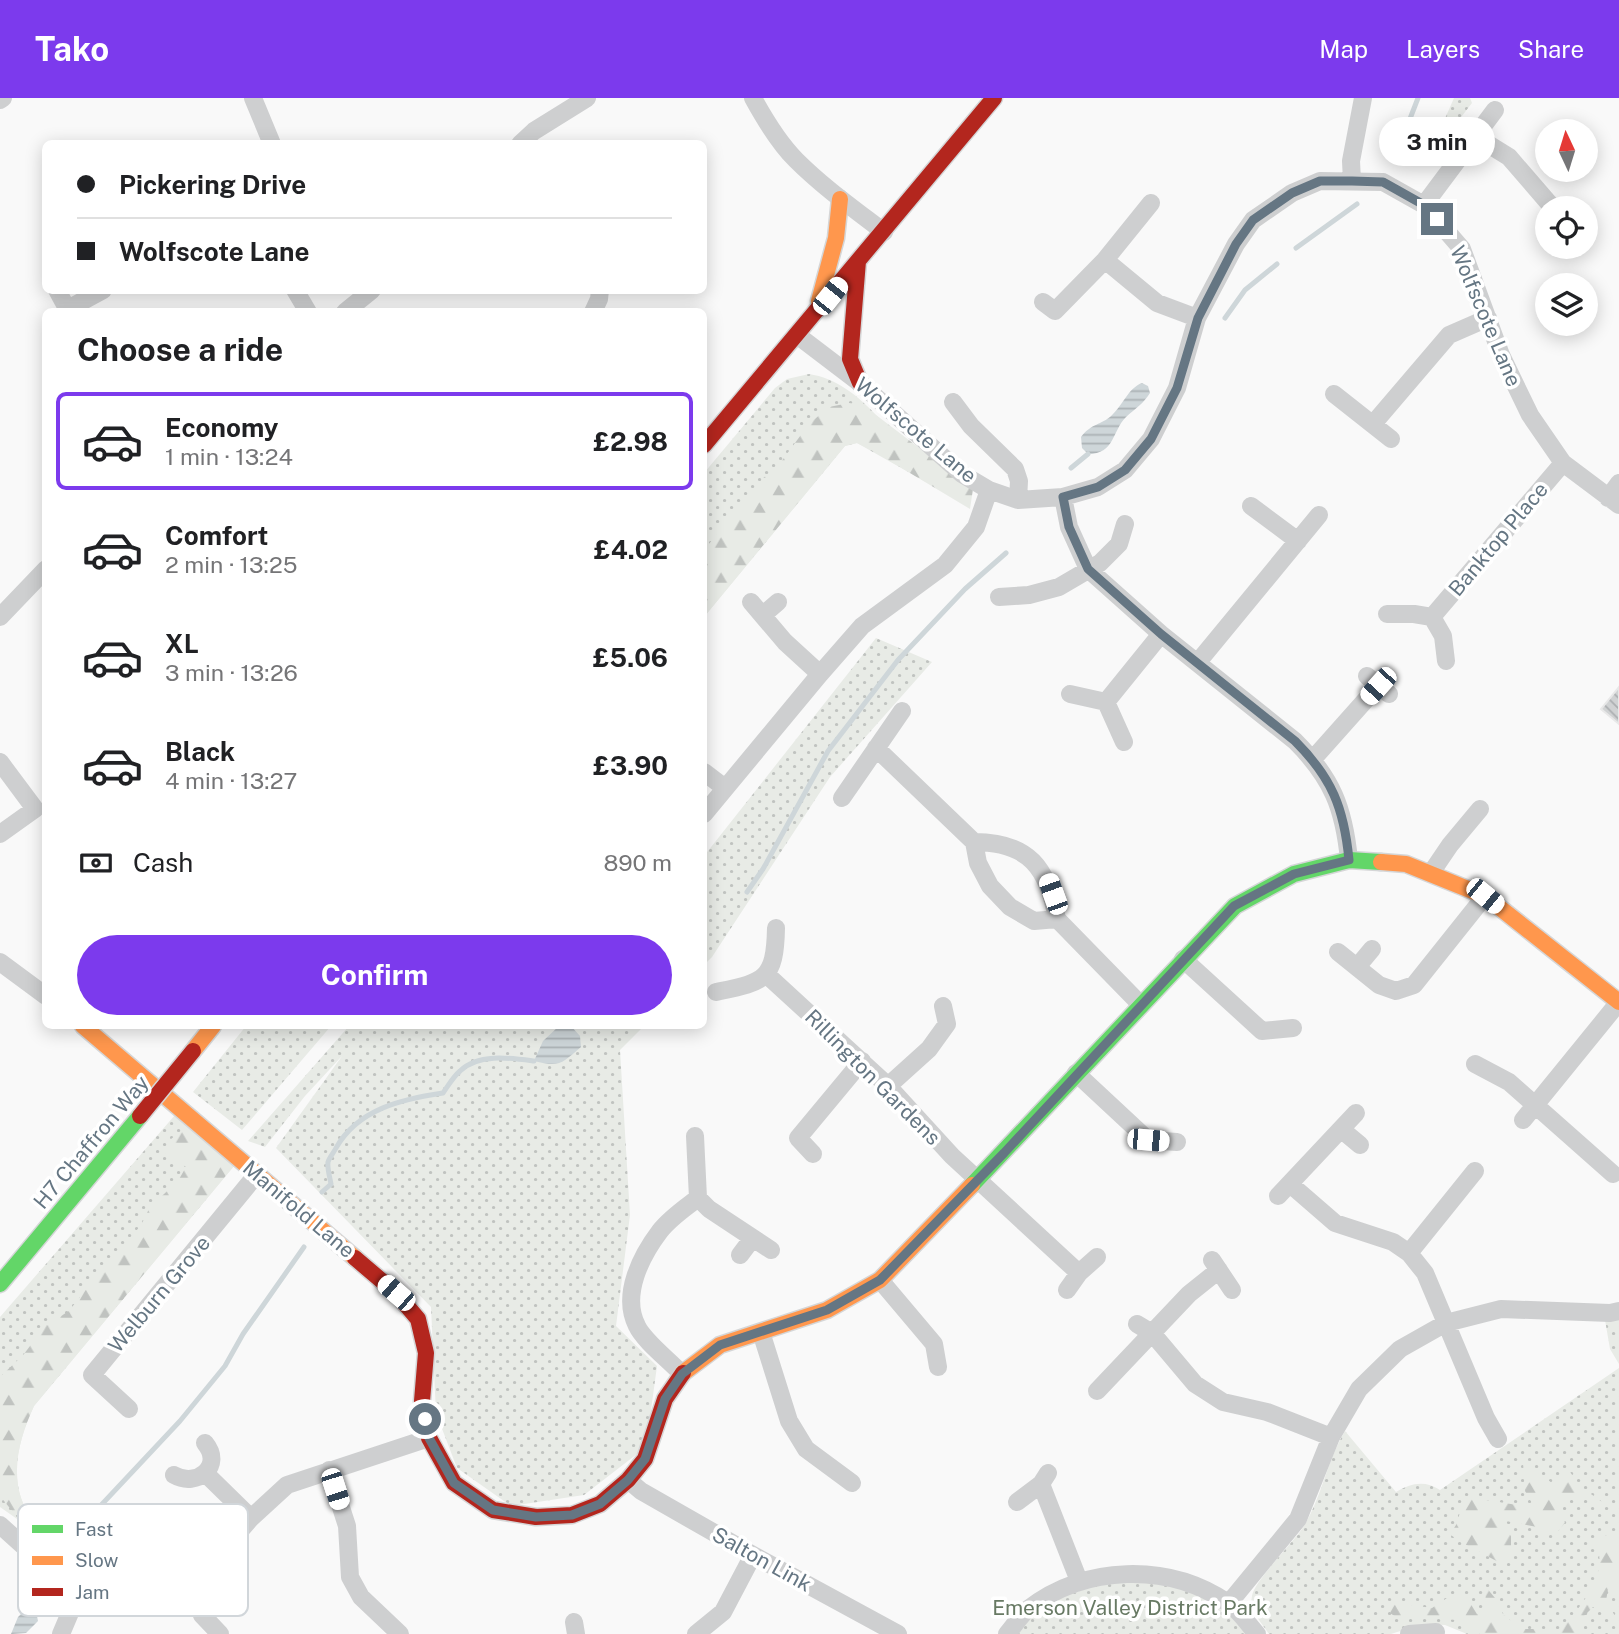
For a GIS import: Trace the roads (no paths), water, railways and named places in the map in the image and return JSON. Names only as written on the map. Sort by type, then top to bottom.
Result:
[{"type":"street","points":[[253,98],[267,140]]},
{"type":"street","points":[[524,140],[587,98]]},
{"type":"street","points":[[753,98],[771,129],[795,159],[840,199],[884,232]]},
{"type":"street","points":[[707,441],[994,98]]},
{"type":"street","points":[[1352,181],[1351,161],[1363,98]]},
{"type":"street","points":[[1424,205],[1495,110]]},
{"type":"street","points":[[1475,136],[1509,157],[1536,196]]},
{"type":"street","name":"Wolfscote Lane","points":[[797,335],[860,383],[962,474],[989,490],[1018,500],[1063,497],[1098,487],[1125,470],[1151,439],[1177,388],[1198,318],[1236,244],[1253,220],[1292,193],[1320,181],[1383,182],[1424,205],[1462,249],[1501,355],[1530,415],[1563,463],[1615,496]]},
{"type":"street","points":[[816,313],[836,239],[840,199]]},
{"type":"street","points":[[1043,302],[1055,311],[1105,260],[1151,203]]},
{"type":"street","points":[[1105,260],[1157,303],[1198,318]]},
{"type":"street","points":[[858,261],[850,359],[860,383]]},
{"type":"street","points":[[72,308],[96,294]]},
{"type":"street","points":[[350,308],[367,294]]},
{"type":"street","points":[[1373,424],[1449,335],[1488,318]]},
{"type":"street","points":[[1334,394],[1391,439]]},
{"type":"street","points":[[953,402],[986,442],[1015,469],[1019,481],[1018,500]]},
{"type":"street","name":"Banktop Place","points":[[1432,617],[1563,463]]},
{"type":"street","points":[[707,810],[862,626],[945,565],[975,527],[989,490]]},
{"type":"street","points":[[1063,497],[1069,527],[1088,569],[1161,634],[1295,741],[1313,759],[1332,786],[1347,837],[1349,860]]},
{"type":"street","points":[[1251,506],[1298,541]]},
{"type":"street","points":[[1198,662],[1319,515]]},
{"type":"street","points":[[999,597],[1029,595],[1059,587],[1100,563],[1119,544],[1125,524]]},
{"type":"street","points":[[0,617],[42,573]]},
{"type":"street","points":[[778,603],[757,609],[785,642],[820,674]]},
{"type":"street","name":"Banktop Place","points":[[1387,614],[1432,617]]},
{"type":"street","name":"Banktop Place","points":[[1432,617],[1443,636],[1447,662]]},
{"type":"street","points":[[1106,702],[1161,634]]},
{"type":"street","points":[[1313,759],[1378,685]]},
{"type":"street","points":[[1070,694],[1106,702]]},
{"type":"street","points":[[1106,702],[1124,742]]},
{"type":"street","points":[[842,798],[902,710]]},
{"type":"street","points":[[876,748],[974,842],[978,863],[990,887],[1010,907],[1034,921],[1057,919]]},
{"type":"street","points":[[0,762],[40,806],[0,834]]},
{"type":"street","points":[[707,774],[725,788]]},
{"type":"street","points":[[1432,873],[1450,845],[1480,809]]},
{"type":"street","points":[[974,842],[995,842],[1013,847],[1032,862],[1046,877],[1053,894],[1057,919],[1141,1005]]},
{"type":"street","points":[[698,1199],[662,1229],[644,1256],[633,1283],[630,1310],[638,1329],[682,1374],[720,1345],[827,1310],[880,1280],[1234,906],[1294,874],[1349,860],[1406,864],[1485,896],[1619,1002],[1523,1120]]},
{"type":"street","points":[[1338,953],[1379,985],[1396,991],[1414,985],[1485,896]]},
{"type":"street","points":[[716,992],[752,984],[767,975],[776,954],[776,928]]},
{"type":"street","points":[[1357,967],[1371,949]]},
{"type":"street","points":[[1183,959],[1262,1031],[1293,1028]]},
{"type":"street","points":[[0,962],[42,993]]},
{"type":"street","name":"Rillington Gardens","points":[[767,975],[862,1061],[952,1156],[1079,1273]]},
{"type":"street","points":[[888,1086],[929,1049],[947,1024],[943,1006]]},
{"type":"street","name":"Manifold Lane","points":[[87,1029],[396,1293],[418,1320],[426,1353],[422,1401],[429,1438],[454,1483],[493,1510],[536,1517],[572,1515],[600,1504],[628,1480],[645,1459],[665,1399],[682,1374]]},
{"type":"street","name":"H7 Chaffron Way","points":[[0,1284],[211,1029]]},
{"type":"street","points":[[813,1154],[798,1138],[862,1061]]},
{"type":"street","points":[[1475,1064],[1509,1082],[1613,1174]]},
{"type":"street","points":[[1076,1073],[1148,1140],[1177,1142]]},
{"type":"street","points":[[1356,1113],[1284,1190],[1335,1223],[1393,1242],[1409,1253],[1425,1273],[1447,1323],[1479,1422],[1498,1439]]},
{"type":"street","points":[[1342,1130],[1360,1145]]},
{"type":"street","points":[[690,1144],[698,1199],[771,1250]]},
{"type":"street","points":[[1409,1253],[1449,1189],[1475,1171]]},
{"type":"street","name":"Welburn Grove","points":[[129,1409],[92,1375],[257,1174]]},
{"type":"street","points":[[740,1255],[752,1239]]},
{"type":"street","points":[[1067,1290],[1079,1273],[1097,1257]]},
{"type":"street","points":[[1097,1391],[1145,1328],[1189,1294],[1215,1265],[1232,1290]]},
{"type":"street","points":[[880,1280],[934,1344],[938,1367]]},
{"type":"street","points":[[1229,1604],[1298,1519],[1331,1437],[1359,1389],[1400,1349],[1447,1323],[1501,1309],[1610,1313],[1619,1311]]},
{"type":"street","points":[[1145,1328],[1195,1384],[1223,1402],[1267,1412],[1331,1437]]},
{"type":"street","points":[[761,1332],[801,1456],[852,1483]]},
{"type":"street","points":[[248,1521],[287,1485],[429,1438]]},
{"type":"street","points":[[174,1475],[187,1480],[198,1478],[205,1473],[211,1458],[209,1447],[205,1443]]},
{"type":"street","points":[[329,1470],[347,1526],[349,1577],[361,1597],[400,1634]]},
{"type":"street","points":[[205,1473],[237,1504]]},
{"type":"street","points":[[1017,1502],[1044,1478],[1079,1581]]},
{"type":"street","name":"Salton Link","points":[[628,1480],[641,1491],[753,1555],[898,1634]]},
{"type":"street","points":[[248,1515],[251,1518]]},
{"type":"street","points":[[0,1525],[18,1541]]},
{"type":"street","points":[[696,1634],[723,1612],[753,1555]]},
{"type":"street","points":[[1007,1634],[1026,1610],[1079,1581],[1111,1574],[1151,1574],[1193,1585],[1229,1604],[1257,1634]]},
{"type":"street","points":[[61,1634],[69,1616]]},
{"type":"street","points":[[203,1616],[220,1634]]},
{"type":"street","points":[[1409,1634],[1436,1632]]},
{"type":"waterway","points":[[1394,160],[1418,98]]},
{"type":"waterway","points":[[1296,248],[1357,204]]},
{"type":"waterway","points":[[1225,318],[1245,290],[1277,264]]},
{"type":"waterway","points":[[1071,468],[1088,454]]},
{"type":"waterway","points":[[747,892],[763,869],[828,751],[898,660],[965,589],[1006,553]]},
{"type":"waterway","points":[[322,1192],[331,1184],[328,1164],[330,1157],[345,1135],[369,1115],[397,1103],[443,1093],[457,1073],[476,1061],[495,1058],[534,1061]]},
{"type":"waterway","points":[[102,1504],[180,1421],[225,1366],[243,1334],[304,1247]]},
{"type":"park label","name":"Emerson Valley District Park","points":[[1130,1607]]}]
